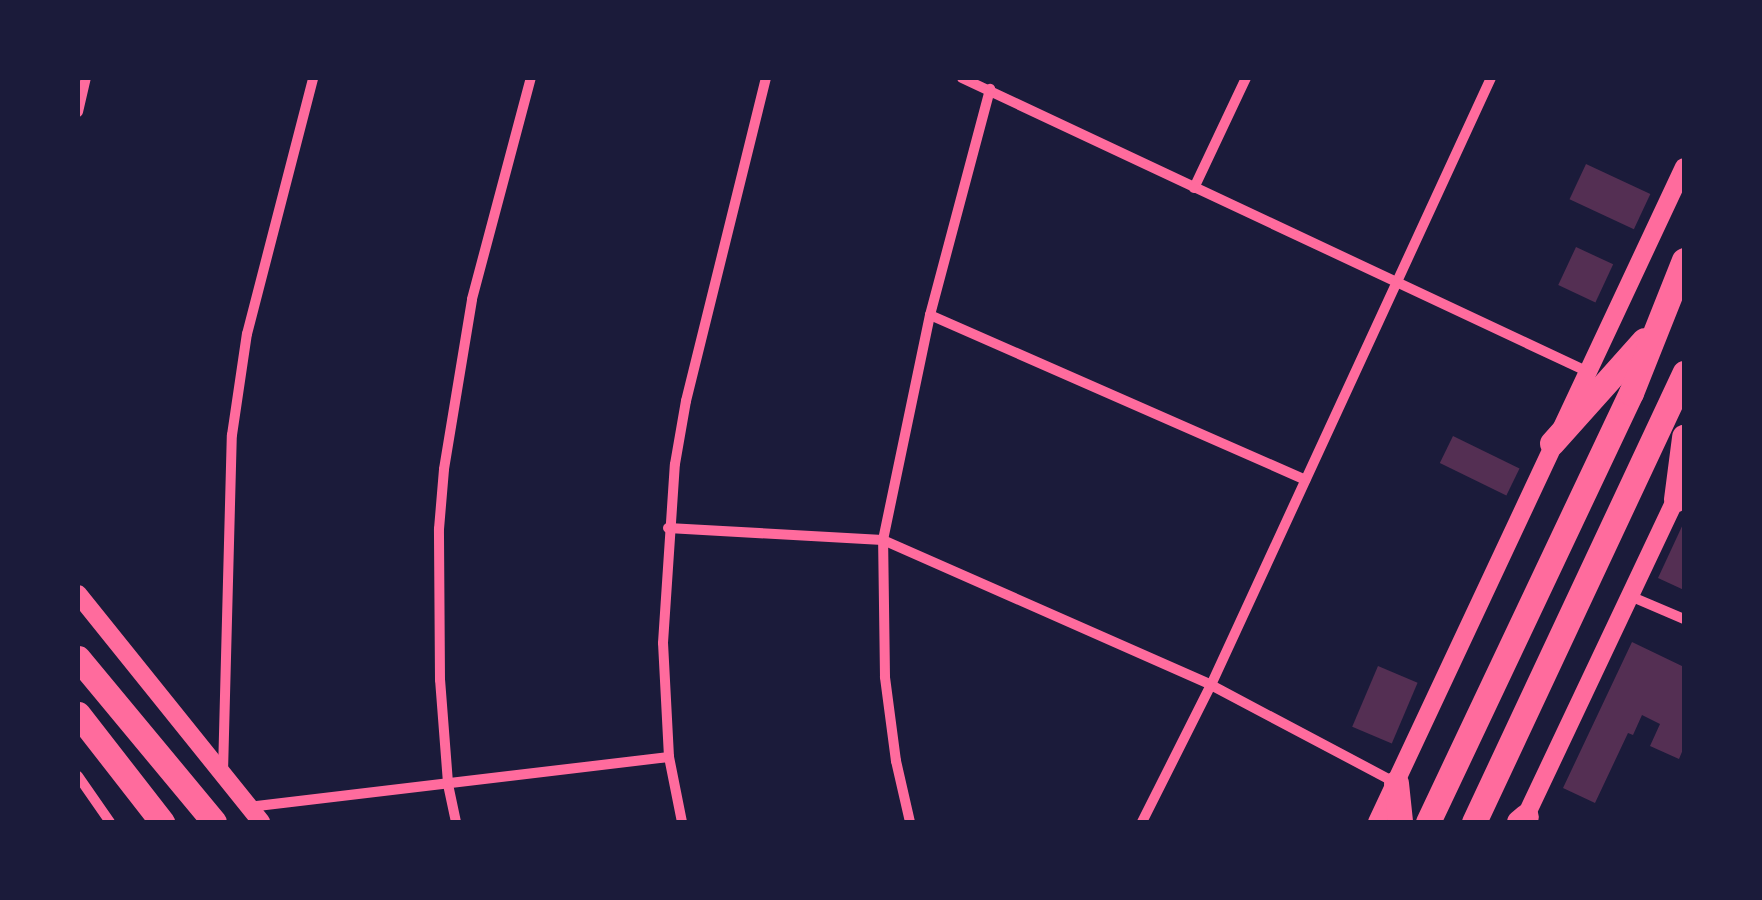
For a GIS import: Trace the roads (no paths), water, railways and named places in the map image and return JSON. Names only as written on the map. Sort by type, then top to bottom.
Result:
[{"type":"main road","points":[[1428,822],[1631,393],[1684,260]]},
{"type":"main road","points":[[1552,443],[1658,326]]},
{"type":"main road","points":[[1474,822],[1684,373]]},
{"type":"main road","points":[[1680,490],[1684,437]]},
{"type":"main road","points":[[78,658],[214,822]]},
{"type":"main road","points":[[78,714],[162,822]]},
{"type":"main road","points":[[1396,783],[1400,822]]},
{"type":"street","points":[[78,112],[86,78]]},
{"type":"street","points":[[222,772],[232,435],[247,334],[314,78]]},
{"type":"street","points":[[456,822],[448,784],[438,610],[446,454],[472,299],[531,78]]},
{"type":"street","points":[[682,822],[670,757],[663,642],[668,528],[686,401],[766,78]]},
{"type":"street","points":[[962,78],[1586,371]]},
{"type":"street","points":[[1194,188],[1246,78]]},
{"type":"street","points":[[1142,822],[1211,685],[1491,78]]},
{"type":"street","points":[[910,822],[896,761],[885,677],[884,540],[930,315],[990,89]]},
{"type":"street","points":[[1378,822],[1684,167]]},
{"type":"street","points":[[930,315],[1305,480]]},
{"type":"street","points":[[1527,821],[1680,490]]},
{"type":"street","points":[[668,528],[884,540],[1211,685],[1396,783]]},
{"type":"street","points":[[78,594],[255,815],[448,784],[670,757]]},
{"type":"street","points":[[1630,596],[1684,619]]},
{"type":"street","points":[[78,776],[110,822]]}]
